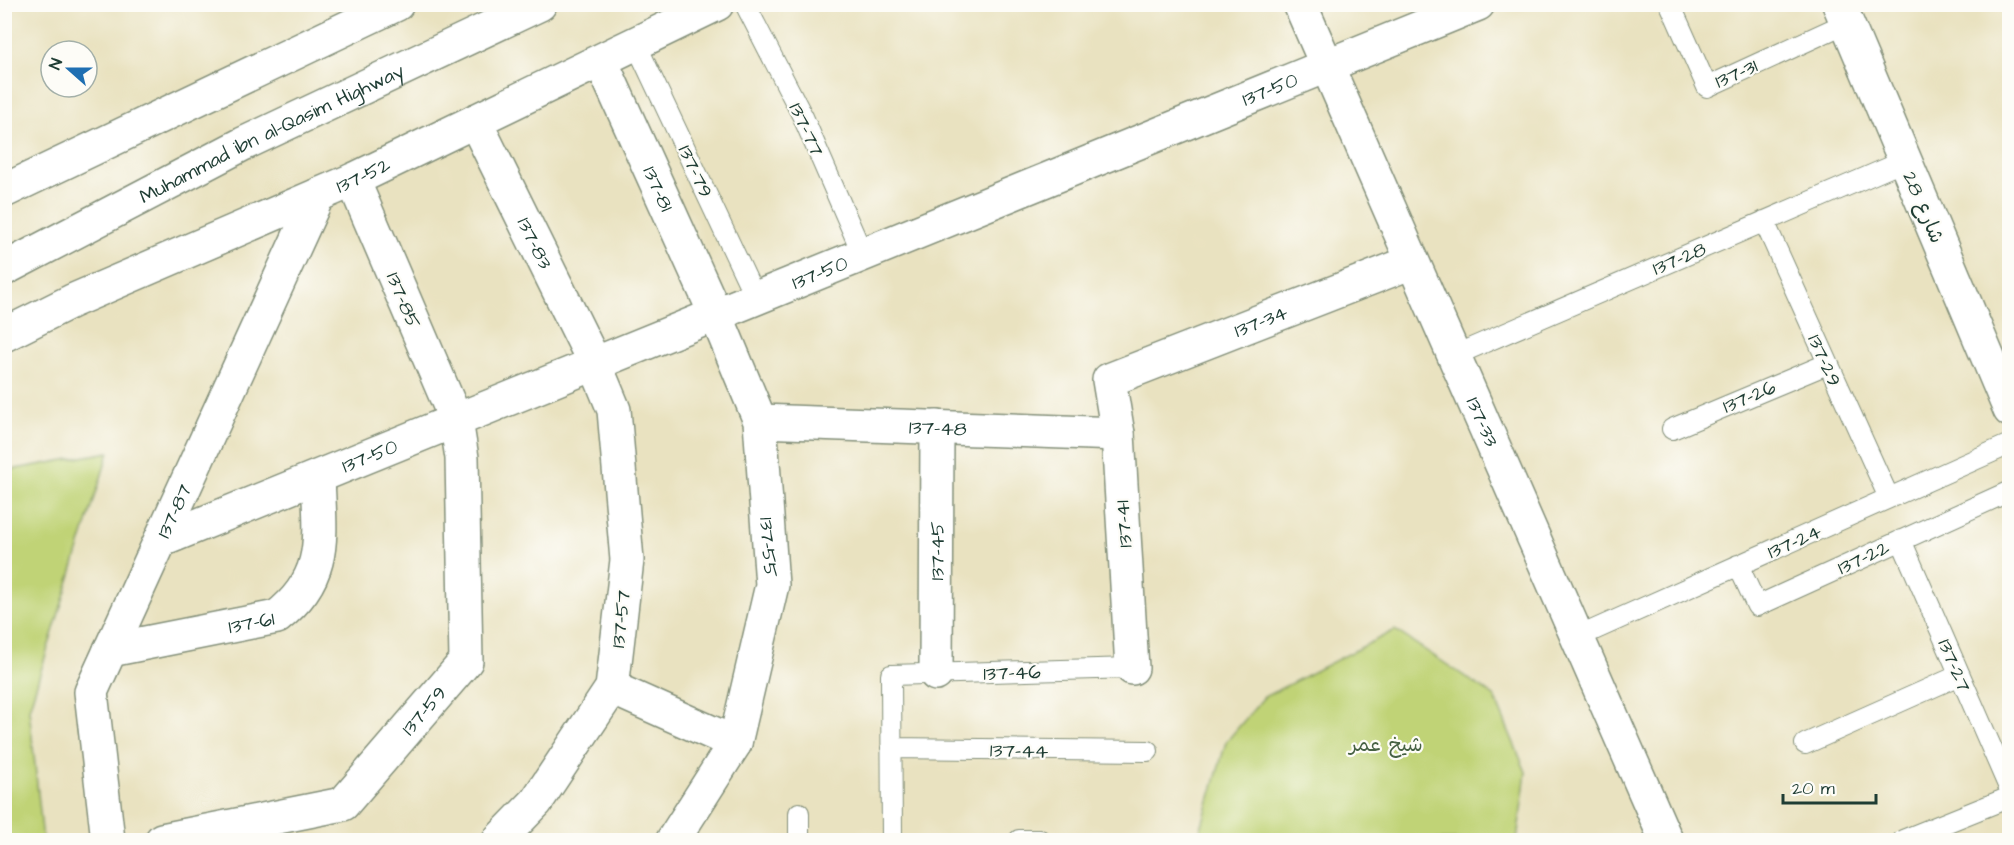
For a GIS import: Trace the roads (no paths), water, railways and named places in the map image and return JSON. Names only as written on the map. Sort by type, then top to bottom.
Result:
[{"type":"main road","points":[[4,191],[397,4]]},
{"type":"main road","name":"Muhammad ibn al-Qasim Highway","points":[[4,268],[243,144],[540,4]]},
{"type":"main road","name":"137-52","points":[[4,335],[72,301],[352,180],[717,4]]},
{"type":"main road","name":"137-33","points":[[1300,4],[1666,840]]},
{"type":"main road","name":"137-50","points":[[162,540],[1478,4]]},
{"type":"main road","name":"شارع 28","points":[[1843,14],[2010,410]]},
{"type":"main road","name":"137-81","points":[[601,60],[716,315]]},
{"type":"main road","name":"137-83","points":[[475,121],[595,364]]},
{"type":"main road","name":"137-85","points":[[352,180],[456,420]]},
{"type":"main road","name":"137-87","points":[[108,840],[91,692],[318,195]]},
{"type":"main road","name":"137-34","points":[[1109,380],[1412,262]]},
{"type":"main road","name":"137-55","points":[[673,840],[735,743],[772,585],[760,421],[716,315]]},
{"type":"main road","name":"137-57","points":[[499,840],[536,802],[612,688],[627,560],[614,410],[595,364]]},
{"type":"main road","name":"137-41","points":[[1109,380],[1118,434],[1132,668]]},
{"type":"main road","name":"137-59","points":[[162,840],[343,804],[466,661],[462,458],[456,420]]},
{"type":"main road","name":"137-48","points":[[760,421],[1118,434]]},
{"type":"main road","name":"137-45","points":[[936,674],[937,427]]},
{"type":"main road","name":"137-61","points":[[110,650],[277,617],[289,608],[305,589],[315,568],[320,543],[318,477]]},
{"type":"main road","points":[[612,688],[735,743]]},
{"type":"lane","name":"137-77","points":[[745,4],[803,117],[863,255]]},
{"type":"lane","name":"137-31","points":[[1670,4],[1707,87],[1843,14]]},
{"type":"lane","name":"137-79","points":[[636,44],[756,299]]},
{"type":"lane","name":"137-28","points":[[1453,356],[1904,160]]},
{"type":"lane","name":"137-29","points":[[1764,221],[1889,498]]},
{"type":"lane","name":"137-26","points":[[1672,429],[1827,364]]},
{"type":"lane","name":"137-24","points":[[1578,637],[2010,444]]},
{"type":"lane","name":"137-22","points":[[1738,565],[1757,606],[2010,491]]},
{"type":"lane","name":"137-27","points":[[1901,540],[2010,790]]},
{"type":"lane","name":"137-46","points":[[891,748],[891,675],[1132,668]]},
{"type":"lane","points":[[1806,744],[1960,675]]},
{"type":"lane","points":[[891,748],[892,840]]},
{"type":"lane","name":"137-44","points":[[891,748],[1148,751]]},
{"type":"lane","points":[[1903,840],[2010,797]]},
{"type":"lane","points":[[799,813],[799,840]]},
{"type":"lane","points":[[1019,840],[1041,840]]},
{"type":"park label","name":"شيخ عمر","points":[[1386,744]]}]
